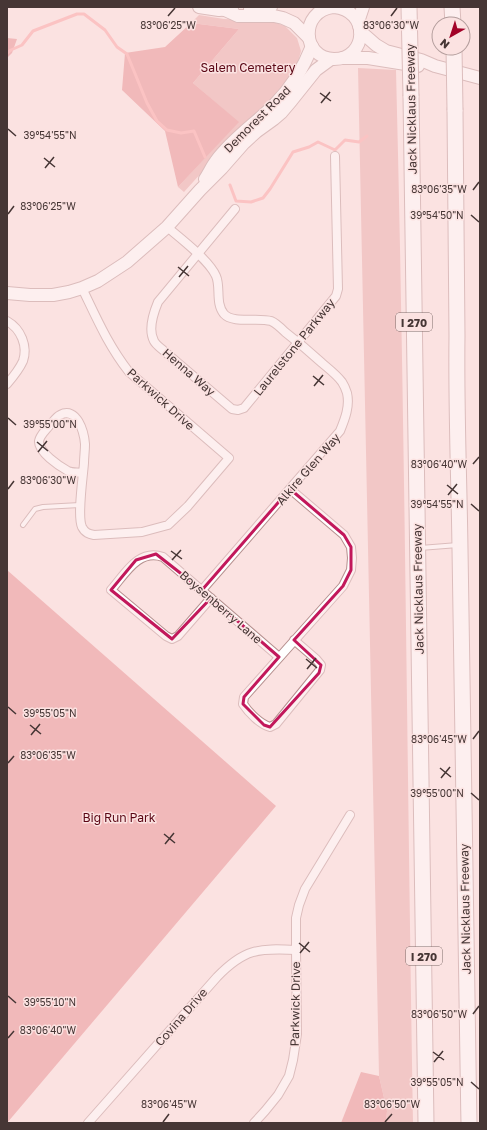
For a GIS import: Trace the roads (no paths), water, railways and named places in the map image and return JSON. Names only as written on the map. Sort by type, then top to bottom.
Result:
[{"type":"highway","name":"Jack Nicklaus Freeway","points":[[409,7],[426,1123]]},
{"type":"highway","name":"Jack Nicklaus Freeway","points":[[454,56],[457,367],[469,1123]]},
{"type":"street","points":[[199,7],[225,10],[236,8],[271,7]]},
{"type":"street","points":[[311,42],[308,30],[311,21],[317,13],[328,7],[339,7],[350,13],[356,19],[360,28],[381,49],[480,78]]},
{"type":"street","points":[[337,58],[350,54],[357,46],[360,38],[359,19],[363,7]]},
{"type":"street","points":[[225,10],[238,16],[274,16],[294,23],[320,54],[337,58],[368,58],[421,66],[435,66]]},
{"type":"street","name":"Demorest Road","points":[[200,190],[215,161],[273,105],[294,81],[302,70],[311,42]]},
{"type":"street","name":"Demorest Road","points":[[7,293],[53,295],[69,292],[98,281],[127,262],[167,226],[244,143],[281,113],[316,70],[337,58]]},
{"type":"street","name":"Laurelstone Parkway","points":[[238,410],[244,408],[336,296],[338,289],[335,156]]},
{"type":"street","name":"Henna Way","points":[[235,209],[158,302],[152,321],[154,341],[232,409],[238,410]]},
{"type":"street","name":"Alkire Glen Way","points":[[167,226],[198,254],[216,275],[220,308],[224,314],[228,317],[239,319],[265,320],[273,322],[336,375],[343,383],[347,393],[348,405],[340,431],[202,590]]},
{"type":"street","name":"Parkwick Drive","points":[[80,505],[82,528],[89,534],[142,532],[168,525],[188,506],[229,458],[129,372],[104,335],[82,288]]},
{"type":"street","points":[[7,321],[19,331],[24,345],[23,360],[20,367],[7,384]]},
{"type":"street","points":[[80,505],[83,473],[85,443],[80,422],[75,416],[68,413],[61,414],[42,434],[39,440],[40,447],[57,464],[69,471],[83,473]]},
{"type":"street","points":[[290,489],[344,535],[351,547],[351,570],[343,586],[294,640],[244,697],[243,704],[247,710],[264,725],[270,727],[276,724],[320,670],[321,665],[316,659],[294,640]]},
{"type":"street","name":"Boysenberry Lane","points":[[211,598],[178,636],[172,639],[166,636],[111,590],[136,560],[145,556],[156,554],[163,557],[202,590],[279,657]]},
{"type":"street","name":"Parkwick Drive","points":[[254,1123],[272,1103],[289,1076],[293,1060],[297,1034],[296,918],[301,899],[305,889],[350,815]]},
{"type":"street","name":"Covina Drive","points":[[88,1123],[217,977],[234,961],[259,950],[296,950]]},
{"type":"lane","points":[[23,525],[35,509],[43,507],[80,505]]},
{"type":"lane","points":[[418,548],[460,545]]},
{"type":"waterway","points":[[7,53],[22,45],[33,31],[77,14],[84,14],[105,30],[117,47],[127,54],[147,103],[157,121],[167,130],[181,133],[194,131],[205,157]]},
{"type":"waterway","points":[[230,185],[236,201],[251,202],[263,198],[293,152],[309,147],[318,142],[335,150],[345,140],[359,142],[367,136]]},
{"type":"park label","name":"Salem Cemetery","points":[[248,67]]},
{"type":"park label","name":"Big Run Park","points":[[119,817]]}]
